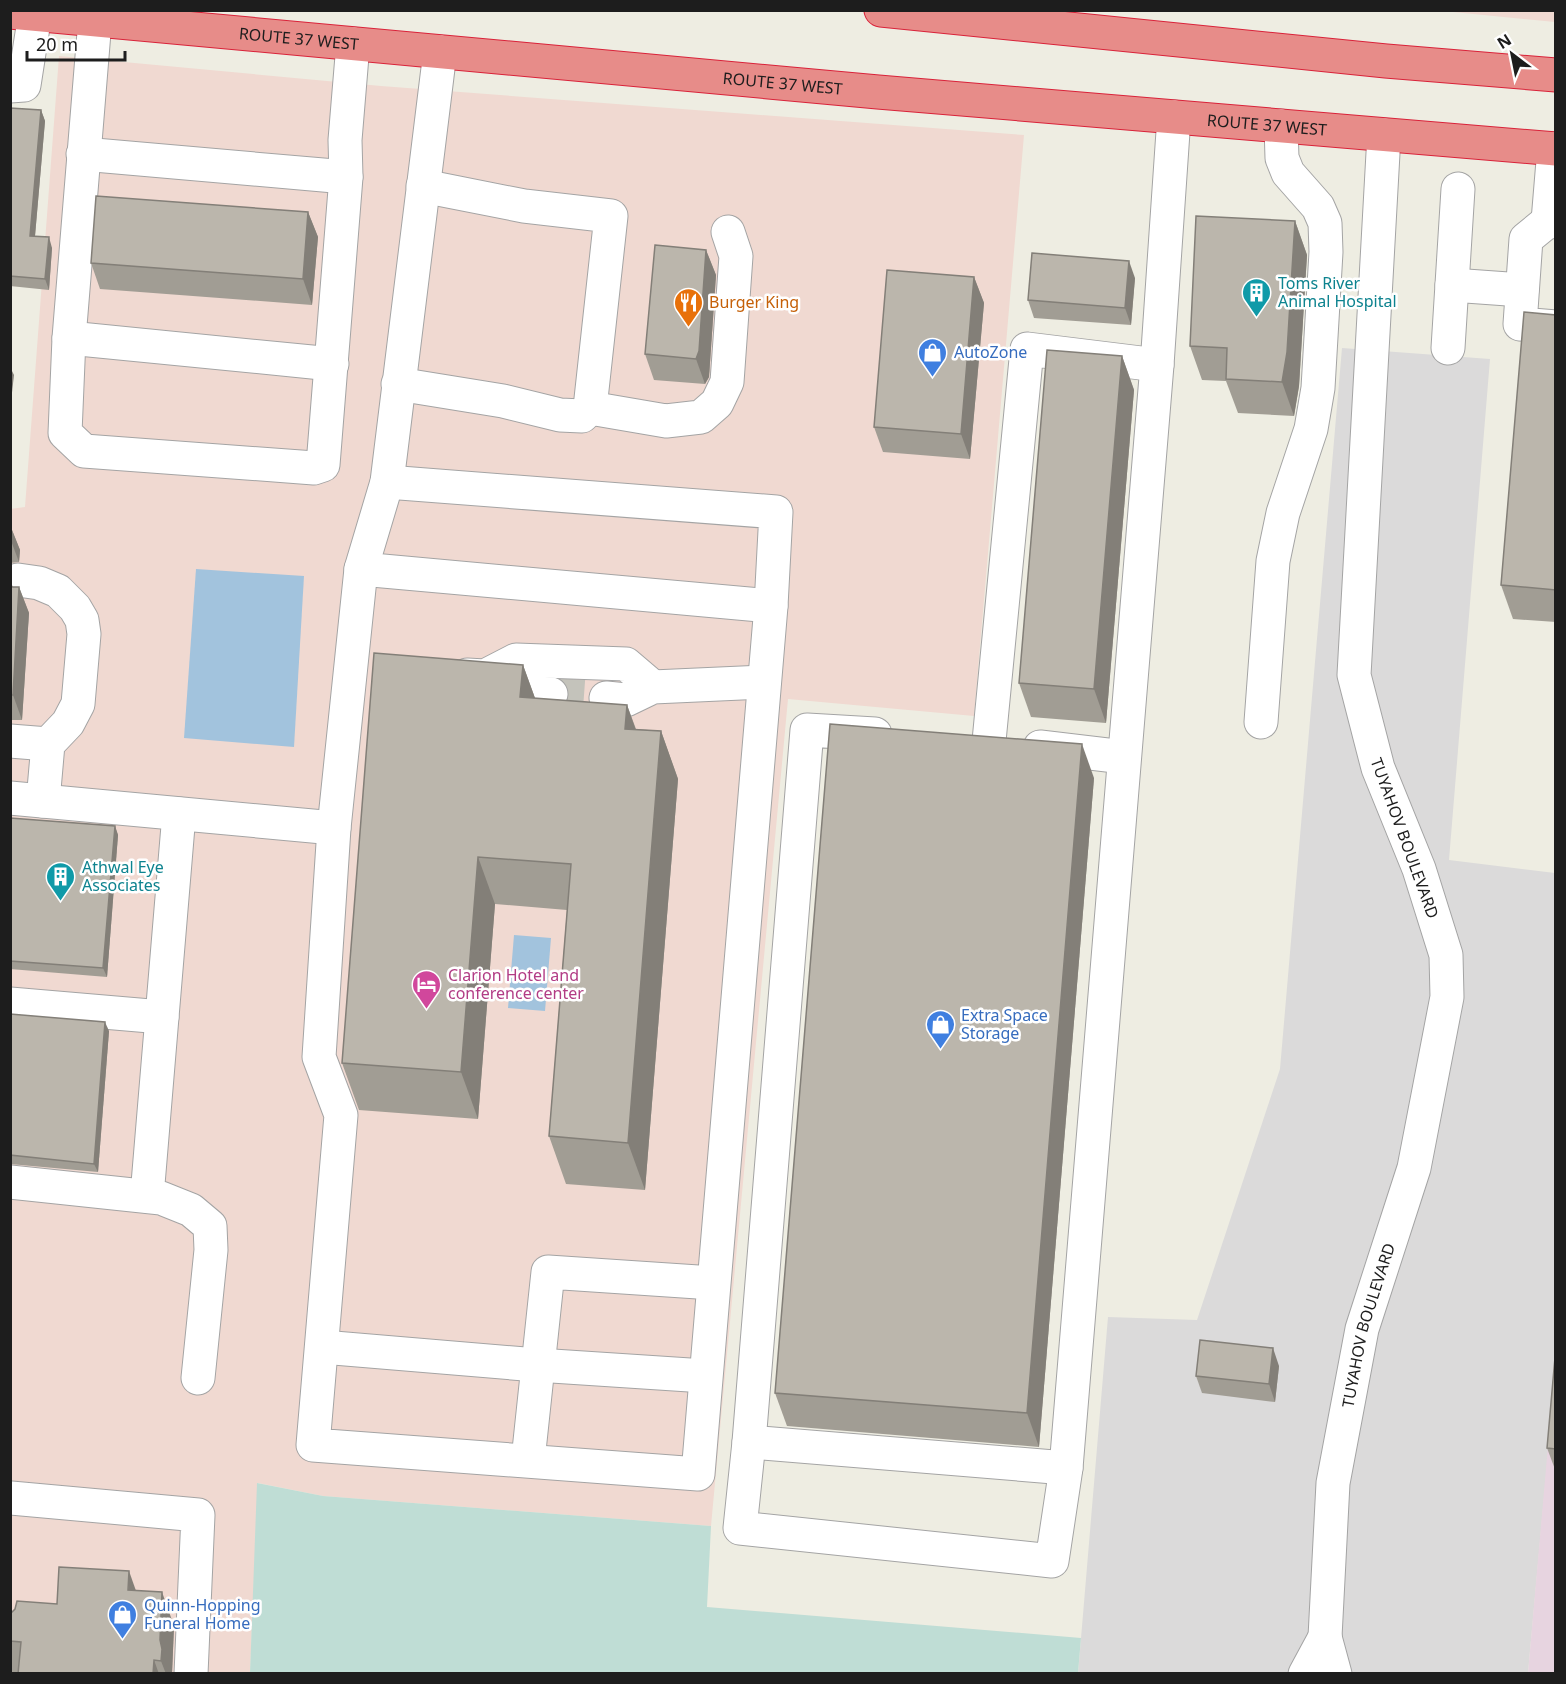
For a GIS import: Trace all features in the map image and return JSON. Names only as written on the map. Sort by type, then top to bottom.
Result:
[{"type":"highway","points":[[892,11],[1081,21],[1386,61],[1556,75]]},
{"type":"highway","name":"ROUTE 37 WEST","points":[[22,13],[440,52],[1555,149]]},
{"type":"street","points":[[10,86],[24,85],[22,13]]},
{"type":"street","points":[[95,20],[69,338],[66,433],[84,451],[314,468],[323,465],[346,177],[345,140],[353,44]]},
{"type":"street","points":[[387,482],[776,512],[771,606],[698,1474],[313,1444],[341,1115],[319,1057],[334,828],[361,569],[387,482],[440,52]]},
{"type":"street","points":[[909,736],[807,730],[740,1528],[1052,1561],[1066,1468],[1157,365],[1174,117]]},
{"type":"street","points":[[1261,722],[1273,561],[1283,513],[1313,418],[1318,388],[1326,252],[1325,223],[1318,207],[1288,173],[1282,158],[1281,126]]},
{"type":"street","name":"TUYAHOV BOULEVARD","points":[[1335,1674],[1325,1637],[1333,1482],[1362,1329],[1414,1167],[1447,997],[1446,956],[1419,869],[1378,768],[1354,675],[1384,135]]},
{"type":"street","points":[[1555,149],[1552,222],[1526,239],[1520,324],[1556,327]]},
{"type":"street","points":[[83,154],[346,177]]},
{"type":"street","points":[[398,384],[503,401],[560,415],[582,416],[590,408],[611,216],[524,206],[423,186]]},
{"type":"street","points":[[1448,348],[1458,189]]},
{"type":"street","points":[[590,408],[666,421],[701,417],[717,403],[727,382],[736,256],[728,232]]},
{"type":"street","points":[[1452,285],[1522,290]]},
{"type":"street","points":[[69,338],[332,364]]},
{"type":"street","points":[[989,741],[1028,349],[1157,365]]},
{"type":"street","points":[[361,569],[771,606]]},
{"type":"street","points":[[18,580],[39,583],[58,591],[75,608],[82,620],[83,654],[78,704],[68,723],[48,744],[43,801]]},
{"type":"street","points":[[440,674],[485,676],[516,660],[626,663],[653,687]]},
{"type":"street","points":[[351,670],[384,672]]},
{"type":"street","points":[[485,676],[506,691],[551,694]]},
{"type":"street","points":[[606,698],[626,700],[653,687],[764,682]]},
{"type":"street","points":[[955,739],[1124,757]]},
{"type":"street","points":[[10,741],[48,744]]},
{"type":"street","points":[[10,798],[334,828]]},
{"type":"street","points":[[147,1196],[179,814]]},
{"type":"street","points":[[10,1004],[162,1017]]},
{"type":"street","points":[[10,1182],[160,1198],[191,1210],[210,1226],[211,1250],[198,1378]]},
{"type":"street","points":[[528,1460],[548,1272],[713,1283]]},
{"type":"street","points":[[322,1347],[705,1376]]},
{"type":"street","points":[[749,1442],[1066,1468]]},
{"type":"street","points":[[10,1504],[11,1498],[198,1515],[191,1674]]},
{"type":"street","name":"TUYAHOV BOULEVARD","points":[[1305,1674],[1325,1637]]},
{"type":"shaded area","points":[[1443,11],[1555,11],[1555,22]]},
{"type":"shaded area","points":[[59,56],[381,86],[1024,135],[974,716],[788,699],[711,1526],[323,1496],[258,1483],[250,1673],[11,1673],[10,509],[25,507]]},
{"type":"shaded area","points":[[1342,348],[1490,359],[1449,860],[1555,873],[1556,1366],[1528,1673],[1078,1674],[1108,1317],[1197,1320],[1280,1069]]},
{"type":"shaded area","points":[[196,569],[304,576],[294,747],[184,738]]},
{"type":"shaded area","points":[[514,935],[551,938],[545,1011],[508,1008]]},
{"type":"shaded area","points":[[1555,1366],[1555,1673],[1528,1673]]},
{"type":"shaded area","points":[[257,1483],[323,1496],[711,1526],[707,1607],[1081,1638],[1078,1673],[250,1673]]},
{"type":"building","points":[[10,108],[41,110],[30,236],[49,237],[45,279],[10,276]]},
{"type":"building","points":[[96,196],[308,212],[303,279],[91,263]]},
{"type":"building","name":"Toms River Animal Hospital","points":[[1196,216],[1295,221],[1287,352],[1282,382],[1226,379],[1227,348],[1190,346]]},
{"type":"building","points":[[655,245],[706,250],[699,351],[696,359],[645,354]]},
{"type":"building","points":[[1032,253],[1129,261],[1125,308],[1028,300]]},
{"type":"building","name":"AutoZone","points":[[887,270],[974,277],[961,434],[874,427]]},
{"type":"building","points":[[1524,312],[1556,315],[1556,590],[1501,585]]},
{"type":"building","points":[[1047,350],[1122,356],[1094,689],[1019,683]]},
{"type":"building","points":[[10,587],[19,587],[13,695],[10,695]]},
{"type":"building","name":"Clarion Hotel and conference center","points":[[374,653],[523,665],[520,697],[627,705],[625,729],[661,731],[628,1143],[549,1136],[571,864],[478,857],[461,1072],[342,1063]]},
{"type":"building","points":[[830,724],[1082,744],[1027,1413],[775,1393]]},
{"type":"building","name":"Athwal Eye Associates","points":[[10,818],[115,826],[103,968],[10,961]]},
{"type":"building","points":[[10,1014],[105,1022],[94,1164],[10,1155]]},
{"type":"building","points":[[1200,1340],[1273,1348],[1269,1384],[1196,1376]]},
{"type":"building","points":[[1556,1346],[1556,1449],[1547,1448]]},
{"type":"building","points":[[59,1567],[129,1571],[128,1590],[162,1592],[161,1661],[154,1660],[153,1674],[18,1674],[21,1642],[10,1641],[10,1614],[15,1609],[17,1601],[57,1604]]},
{"type":"tunnel","points":[[551,694],[606,698]]},
{"type":"place","name":"Toms River Animal Hospital","points":[[1257,318]]},
{"type":"place","name":"Burger King","points":[[688,328]]},
{"type":"place","name":"AutoZone","points":[[933,378]]},
{"type":"place","name":"Athwal Eye Associates","points":[[61,902]]},
{"type":"place","name":"Clarion Hotel and conference center","points":[[427,1010]]},
{"type":"place","name":"Extra Space Storage","points":[[940,1050]]},
{"type":"place","name":"Quinn-Hopping Funeral Home","points":[[123,1640]]}]
